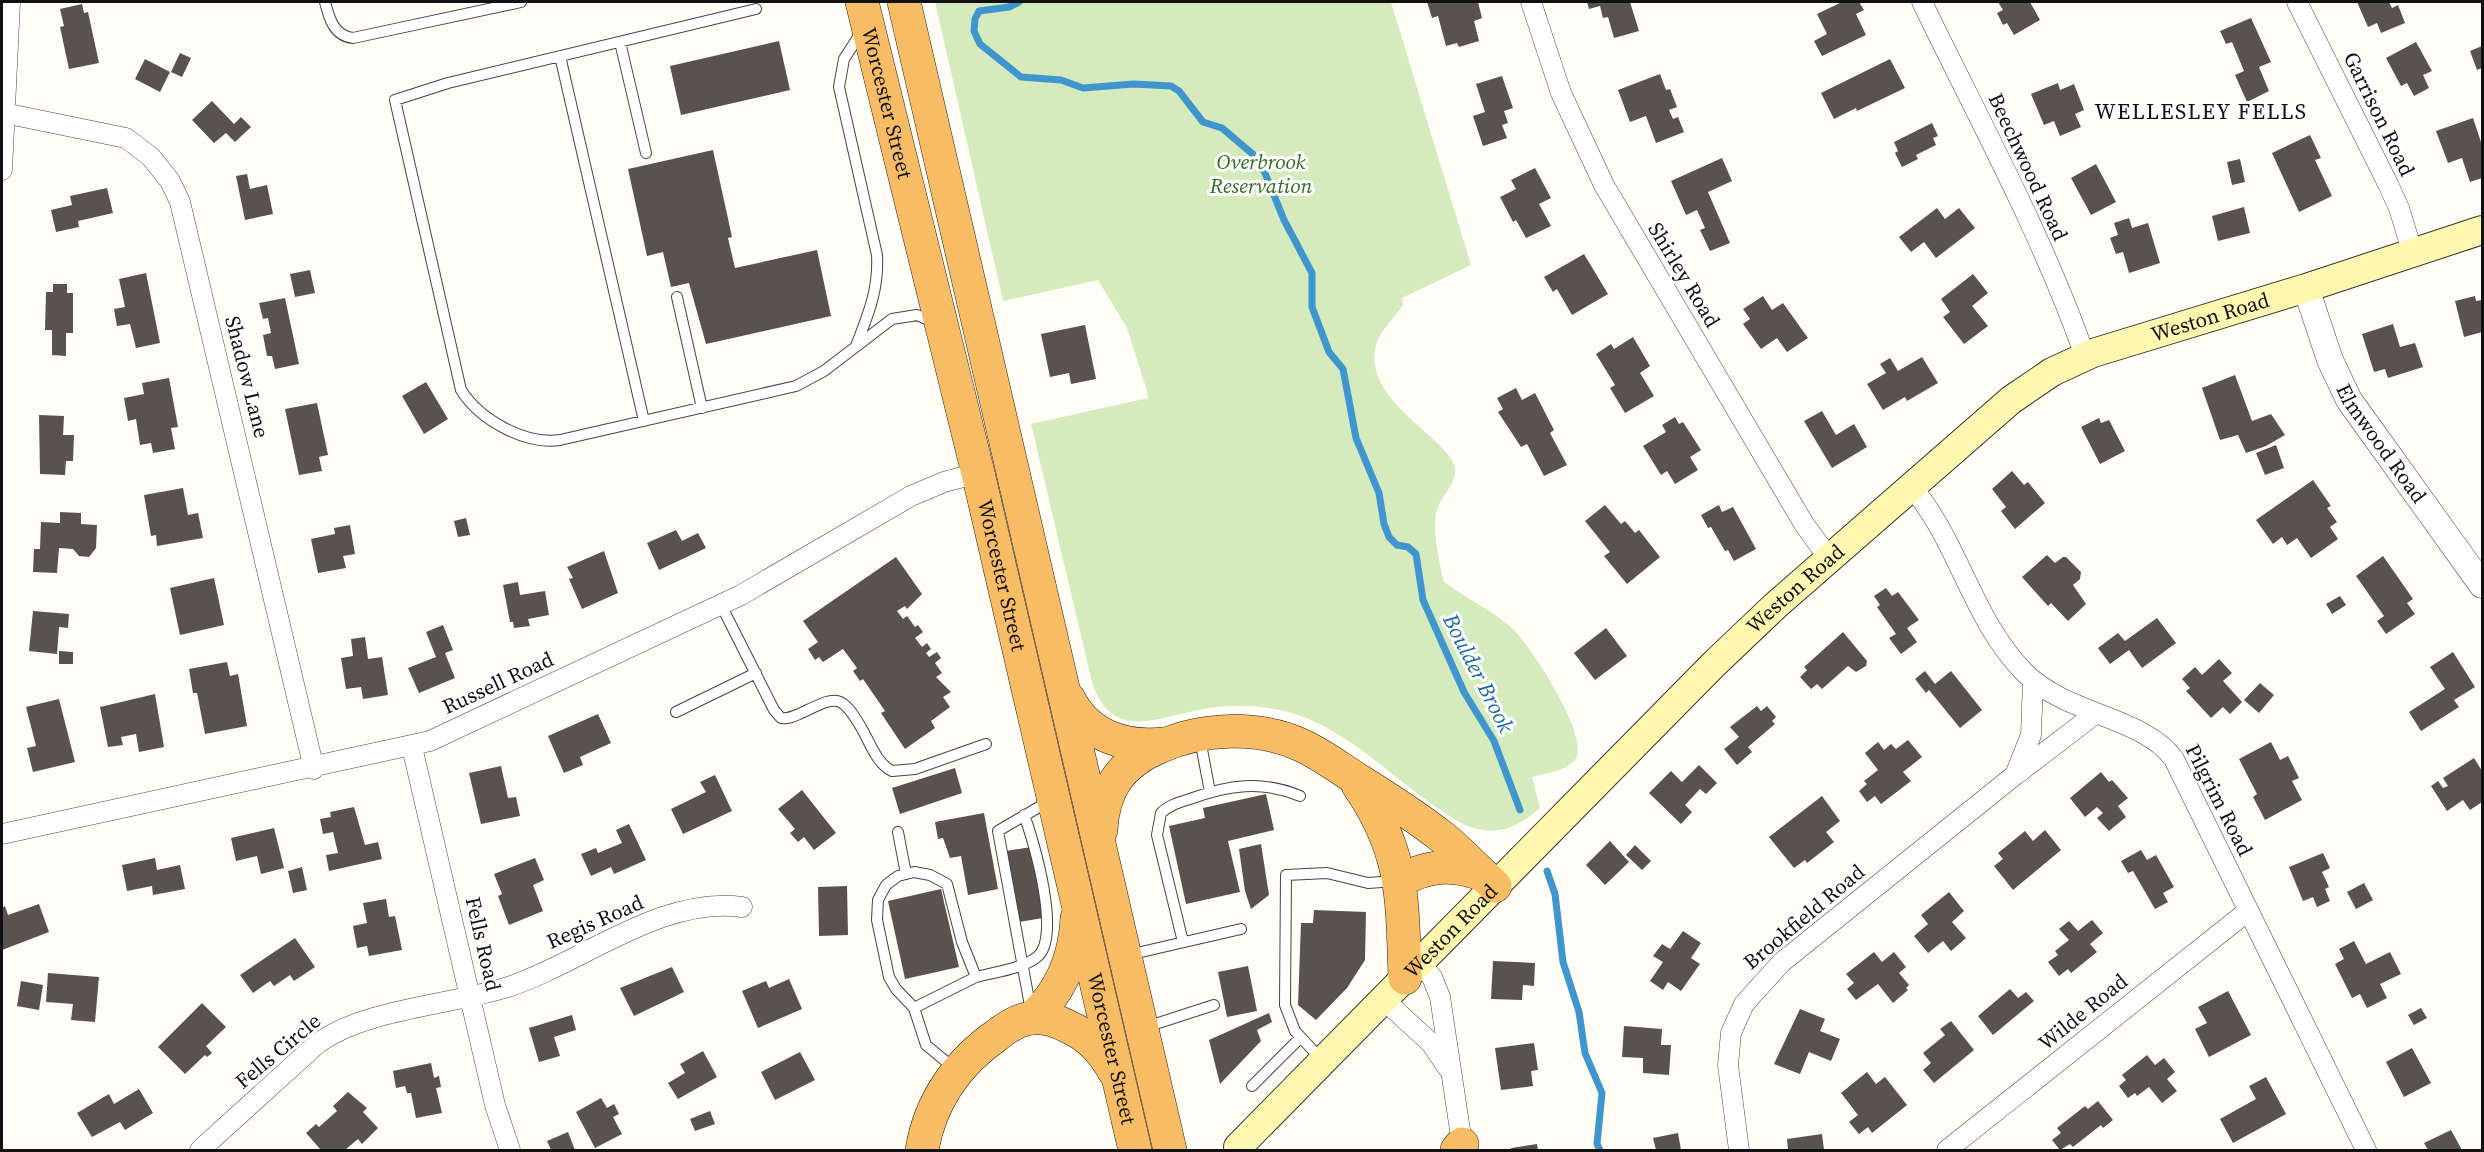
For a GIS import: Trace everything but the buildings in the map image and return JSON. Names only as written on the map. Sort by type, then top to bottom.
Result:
[{"type":"highway","name":"Worcester Street","points":[[904,2],[1167,1137]]},
{"type":"highway","name":"Worcester Street","points":[[865,13],[978,473],[1135,1150]]},
{"type":"highway","points":[[1062,683],[1077,713],[1094,730],[1131,743],[1166,744]]},
{"type":"highway","points":[[1102,857],[1102,816],[1113,782],[1121,770],[1134,760],[1166,744],[1199,736],[1242,732],[1276,736],[1307,748],[1433,830],[1489,880]]},
{"type":"highway","points":[[1349,774],[1381,821],[1393,849],[1400,881],[1403,980]]},
{"type":"highway","points":[[1400,881],[1420,870],[1432,867],[1461,868],[1489,880]]},
{"type":"highway","points":[[922,1150],[934,1109],[957,1070],[1002,1031],[1032,1018],[1052,997],[1069,962],[1076,924],[1077,899]]},
{"type":"highway","points":[[1032,1018],[1055,1022],[1086,1036],[1109,1062],[1120,1086]]},
{"type":"main road","name":"Weston Road","points":[[1238,1147],[1403,980],[1489,880],[1714,663],[1828,557],[2011,400],[2044,376],[2085,356],[2306,288],[2412,251],[2482,230]]},
{"type":"street","points":[[2,170],[10,2]]},
{"type":"street","name":"Shirley Road","points":[[1531,2],[1560,93],[1604,185],[1804,524],[1828,557]]},
{"type":"street","name":"Beechwood Road","points":[[1922,2],[2031,228],[2068,311],[2085,356]]},
{"type":"street","name":"Garrison Road","points":[[2297,2],[2388,184],[2412,251]]},
{"type":"street","name":"Shadow Lane","points":[[4,113],[126,138],[152,158],[170,181],[180,202],[314,769]]},
{"type":"street","name":"Elmwood Road","points":[[2306,288],[2330,360],[2349,400],[2478,571]]},
{"type":"street","name":"Russell Road","points":[[2,834],[412,747],[449,733],[721,604],[778,574],[895,504],[944,482],[978,473]]},
{"type":"street","name":"Pilgrim Road","points":[[1911,486],[1935,521],[1991,629],[2033,680],[2064,700],[2144,733],[2169,751],[2248,910],[2358,1147]]},
{"type":"street","name":"Brookfield Road","points":[[2015,775],[2031,735],[2033,680]]},
{"type":"street","name":"Brookfield Road","points":[[1739,1150],[1728,1065],[1731,1034],[1744,1004],[1782,962],[2015,775],[2095,714]]},
{"type":"street","name":"Fells Road","points":[[412,747],[495,1105],[510,1150]]},
{"type":"street","name":"Regis Road","points":[[470,997],[519,982],[670,916],[706,907],[742,907]]},
{"type":"street","name":"Wilde Road","points":[[1947,1150],[2248,910]]},
{"type":"street","points":[[1452,1079],[1403,980],[1432,977],[1440,997],[1452,1079],[1461,1148]]},
{"type":"street","name":"Fells Circle","points":[[200,1150],[326,1038],[372,1020],[470,997]]},
{"type":"lane","points":[[325,2],[335,28],[347,38],[353,39],[521,2]]},
{"type":"lane","points":[[756,9],[447,83],[395,100],[459,382],[466,397],[483,414],[538,441],[560,440],[796,386],[824,371],[885,323],[899,316],[917,315],[943,328]]},
{"type":"lane","points":[[855,346],[874,300],[878,279],[877,255],[873,228],[839,87],[844,59],[865,13]]},
{"type":"lane","points":[[620,42],[646,153]]},
{"type":"lane","points":[[560,56],[644,421]]},
{"type":"lane","points":[[677,297],[702,408]]},
{"type":"lane","points":[[721,604],[774,710],[781,718],[790,718],[831,700],[847,705],[880,760],[892,771],[915,769],[986,744]]},
{"type":"lane","points":[[676,712],[756,674]]},
{"type":"lane","points":[[1199,736],[1210,792]]},
{"type":"lane","points":[[1183,942],[1157,835],[1157,824],[1165,809],[1232,786],[1255,785],[1300,796]]},
{"type":"lane","points":[[1032,1018],[998,831],[1054,798]]},
{"type":"lane","points":[[914,1008],[976,977],[1022,963],[1042,953],[1048,933],[1035,847],[1024,815]]},
{"type":"lane","points":[[898,832],[906,874]]},
{"type":"lane","points":[[1324,1061],[1300,1038],[1290,1023],[1284,997],[1286,875],[1327,873],[1368,883],[1400,881]]},
{"type":"lane","points":[[957,1070],[926,1045],[914,1008],[896,989],[889,977],[877,920],[878,900],[892,879],[906,874],[930,875],[949,887],[963,942],[976,977]]},
{"type":"lane","points":[[1125,955],[1241,929]]},
{"type":"lane","points":[[1142,1028],[1214,1005]]},
{"type":"lane","points":[[1252,1086],[1300,1038]]},
{"type":"green space","name":"Overbrook Reservation","points":[[935,2],[1391,2],[1471,265],[1402,298],[1403,305],[1377,342],[1374,357],[1376,371],[1390,397],[1400,409],[1443,448],[1454,464],[1454,479],[1435,517],[1437,546],[1444,582],[1497,616],[1521,638],[1557,694],[1575,734],[1578,750],[1570,765],[1532,777],[1540,808],[1531,815],[1513,826],[1494,831],[1463,824],[1416,793],[1347,740],[1322,725],[1296,714],[1260,707],[1228,706],[1137,721],[1122,719],[1110,712],[1099,699],[1091,678],[1031,424],[1148,398],[1147,391],[1127,328],[1098,280],[1003,301]]},
{"type":"waterway","name":"Boulder Brook","points":[[1019,2],[1009,7],[979,11],[975,19],[974,31],[980,44],[1021,77],[1061,80],[1083,88],[1134,84],[1171,86],[1179,91],[1203,122],[1222,128],[1255,156],[1265,173],[1284,220],[1312,273],[1312,307],[1329,352],[1343,369],[1356,438],[1379,493],[1384,524],[1389,537],[1397,545],[1408,547],[1416,554],[1423,600],[1464,692],[1494,741],[1520,810]]},
{"type":"waterway","name":"Boulder Brook","points":[[1547,871],[1555,894],[1563,962],[1579,1012],[1585,1053],[1602,1093],[1597,1144],[1600,1150]]},
{"type":"district","name":"WELLESLEY FELLS","points":[[2201,111]]}]
